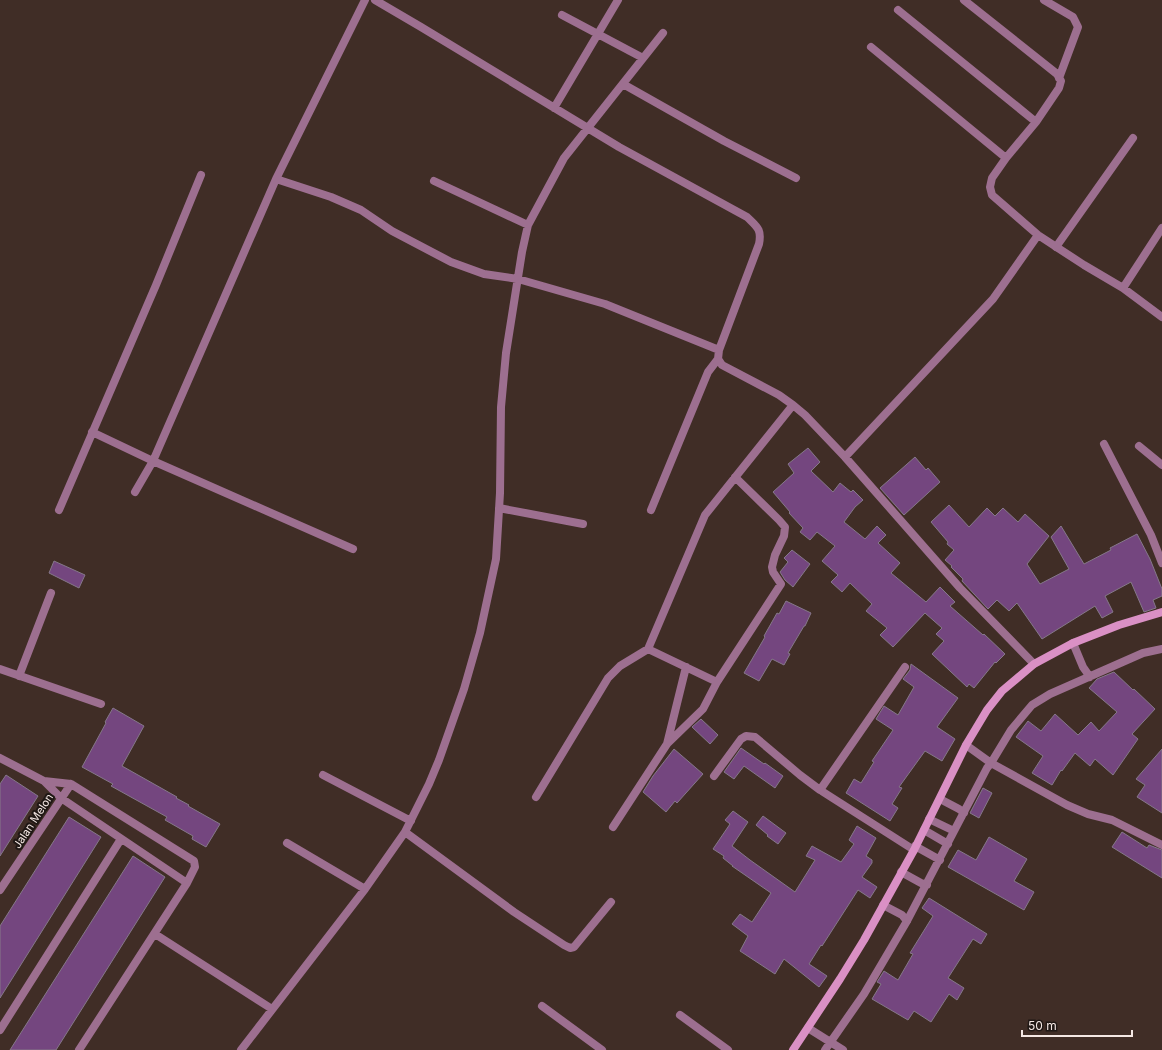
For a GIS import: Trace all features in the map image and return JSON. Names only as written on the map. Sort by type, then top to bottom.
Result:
[{"type":"street","points":[[135,492],[153,461],[276,179],[365,0]]},
{"type":"street","points":[[375,0],[588,129],[746,217],[759,229],[761,236],[759,244],[718,350],[718,359],[722,365],[779,395],[805,415],[846,457],[960,588],[1034,664]]},
{"type":"street","points":[[554,108],[618,0]]},
{"type":"street","points":[[964,0],[1057,74],[1061,81],[1059,88],[1036,122],[1006,158],[991,182],[992,195],[1038,235],[1123,288],[1162,317]]},
{"type":"street","points":[[1044,0],[1073,17],[1078,27],[1059,78]]},
{"type":"street","points":[[898,10],[1036,122]]},
{"type":"street","points":[[562,15],[643,58]]},
{"type":"street","points":[[241,1050],[365,889],[405,832],[429,784],[439,760],[464,689],[480,633],[496,559],[499,508],[501,407],[506,353],[522,252],[528,225],[564,158],[663,33]]},
{"type":"street","points":[[871,47],[1006,158]]},
{"type":"street","points":[[623,84],[724,141],[796,178]]},
{"type":"street","points":[[1056,247],[1133,138]]},
{"type":"street","points":[[59,510],[202,175]]},
{"type":"street","points":[[276,179],[331,196],[361,210],[392,230],[451,262],[484,274],[518,278],[605,304],[718,350]]},
{"type":"street","points":[[434,181],[528,225]]},
{"type":"street","points":[[1123,288],[1162,228]]},
{"type":"street","points":[[846,457],[993,300],[1038,235]]},
{"type":"street","points":[[651,510],[708,372],[718,359]]},
{"type":"street","points":[[536,797],[608,678],[620,666],[648,649],[705,516],[793,405]]},
{"type":"street","points":[[92,432],[153,461],[353,549]]},
{"type":"street","points":[[1104,444],[1151,535],[1162,560]]},
{"type":"street","points":[[1139,446],[1162,465]]},
{"type":"street","points":[[612,826],[667,744],[703,709],[717,682],[781,584],[773,572],[772,567],[774,555],[784,536],[785,527],[735,477]]},
{"type":"street","points":[[499,508],[583,524]]},
{"type":"street","points":[[19,676],[51,594]]},
{"type":"street","points":[[793,1050],[812,1030],[883,905],[905,874],[914,848],[927,832],[943,801],[966,745],[987,710],[1002,691],[1034,664],[1075,647],[1119,625],[1162,612]]},
{"type":"street","points":[[1075,647],[1083,667],[1090,677]]},
{"type":"street","points":[[648,649],[717,682]]},
{"type":"street","points":[[825,1050],[828,1041],[868,988],[924,884],[961,811],[987,768],[989,762],[1011,730],[1032,705],[1050,694],[1144,653],[1162,649]]},
{"type":"street","points":[[820,790],[905,666]]},
{"type":"street","points":[[667,744],[686,667]]},
{"type":"street","points":[[0,669],[101,704]]},
{"type":"street","points":[[714,776],[741,739],[746,736],[754,737],[820,790],[914,848],[924,851],[937,858]]},
{"type":"street","points":[[966,745],[989,762],[1066,805],[1088,814],[1112,820],[1162,845]]},
{"type":"street","points":[[0,758],[44,781],[61,798],[187,883]]},
{"type":"street","points":[[323,775],[410,821]]},
{"type":"street","points":[[44,781],[71,784],[194,861],[195,867],[187,883],[155,934],[79,1050]]},
{"type":"street","name":"Jalan Melon","points":[[0,890],[71,784]]},
{"type":"street","points":[[943,801],[961,811]]},
{"type":"street","points":[[932,821],[951,830]]},
{"type":"street","points":[[405,832],[514,912],[570,948],[574,947],[611,902]]},
{"type":"street","points":[[927,832],[945,842]]},
{"type":"street","points":[[0,1030],[121,839]]},
{"type":"street","points":[[287,843],[365,889]]},
{"type":"street","points":[[905,874],[924,884]]},
{"type":"street","points":[[883,905],[905,918]]},
{"type":"street","points":[[155,934],[272,1009]]},
{"type":"street","points":[[542,1006],[602,1050]]},
{"type":"street","points":[[680,1016],[728,1050]]},
{"type":"street","points":[[812,1030],[843,1050]]},
{"type":"building","points":[[808,448],[820,462],[811,471],[833,492],[840,483],[851,492],[853,490],[863,500],[855,507],[844,522],[865,539],[877,526],[886,535],[878,543],[900,563],[891,573],[926,602],[940,587],[955,602],[950,606],[983,635],[984,634],[1005,654],[996,663],[995,662],[974,688],[969,684],[967,687],[932,654],[944,641],[936,634],[942,628],[925,613],[893,647],[880,635],[887,628],[866,611],[872,604],[850,583],[842,592],[831,582],[838,575],[822,561],[835,546],[817,532],[810,540],[800,532],[803,528],[773,492],[794,473],[788,464]]},
{"type":"building","points":[[915,457],[926,470],[928,468],[940,482],[904,515],[880,488]]},
{"type":"building","points":[[949,505],[969,527],[987,508],[995,516],[1003,508],[1018,522],[1025,514],[1049,536],[1027,564],[1040,584],[1069,569],[1051,537],[1061,526],[1084,564],[1137,534],[1150,559],[1162,589],[1162,596],[1153,600],[1156,608],[1144,612],[1131,582],[1105,596],[1113,612],[1102,618],[1095,606],[1042,639],[1017,603],[1009,611],[997,600],[988,609],[962,581],[963,579],[951,567],[952,566],[945,560],[954,550],[947,544],[948,542],[931,522]]},
{"type":"building","points":[[792,550],[810,564],[793,587],[785,580],[780,572],[788,562],[784,558]]},
{"type":"building","points":[[54,561],[85,575],[79,588],[49,573]]},
{"type":"building","points":[[786,601],[811,613],[805,626],[788,653],[790,654],[784,665],[772,659],[759,681],[744,673],[777,613],[779,614]]},
{"type":"building","points":[[911,664],[958,698],[937,727],[955,739],[942,761],[925,751],[899,787],[902,788],[892,804],[898,808],[890,821],[846,793],[854,779],[861,783],[874,762],[872,761],[893,730],[876,719],[884,706],[898,715],[914,687],[903,679],[910,670]]},
{"type":"building","points":[[1114,672],[1155,709],[1132,734],[1138,739],[1113,775],[1095,759],[1090,766],[1075,753],[1062,771],[1061,770],[1052,785],[1032,773],[1043,756],[1016,737],[1028,721],[1041,731],[1055,714],[1078,735],[1091,722],[1099,731],[1117,712],[1089,688],[1097,679]]},
{"type":"building","points":[[113,708],[144,726],[122,766],[177,797],[176,798],[189,805],[188,806],[220,824],[206,847],[192,839],[193,836],[165,820],[167,817],[111,786],[113,784],[82,767]]},
{"type":"building","points":[[701,719],[718,735],[710,744],[692,727]]},
{"type":"building","points":[[741,748],[783,776],[775,788],[744,766],[734,779],[724,772]]},
{"type":"building","points":[[674,749],[703,774],[677,803],[675,801],[666,812],[643,792],[653,776]]},
{"type":"building","points":[[1162,749],[1162,813],[1137,797],[1145,785],[1136,779]]},
{"type":"building","points":[[6,775],[38,796],[0,856],[0,784]]},
{"type":"building","points":[[983,788],[992,793],[979,818],[970,813]]},
{"type":"building","points":[[733,811],[748,822],[732,846],[795,892],[815,860],[806,856],[812,846],[841,862],[854,844],[849,840],[857,826],[876,838],[866,856],[872,860],[872,863],[862,877],[877,887],[870,898],[858,890],[809,964],[827,976],[819,987],[784,959],[775,974],[740,951],[748,936],[732,924],[740,914],[752,922],[771,893],[732,866],[723,858],[724,856],[713,849],[730,824],[725,820]]},
{"type":"building","points":[[763,816],[786,833],[778,844],[756,825]]},
{"type":"building","points":[[69,817],[101,837],[0,998],[0,926]]},
{"type":"building","points":[[1122,832],[1147,848],[1149,845],[1162,850],[1162,878],[1112,847]]},
{"type":"building","points":[[989,837],[1027,859],[1014,881],[1034,892],[1024,910],[948,867],[958,850],[976,860]]},
{"type":"building","points":[[133,856],[165,877],[56,1050],[10,1050]]},
{"type":"building","points":[[929,898],[987,934],[981,944],[973,939],[948,978],[964,988],[957,1000],[949,994],[931,1022],[914,1011],[908,1020],[872,999],[881,984],[877,982],[884,971],[898,980],[913,954],[910,953],[933,916],[922,908]]}]
